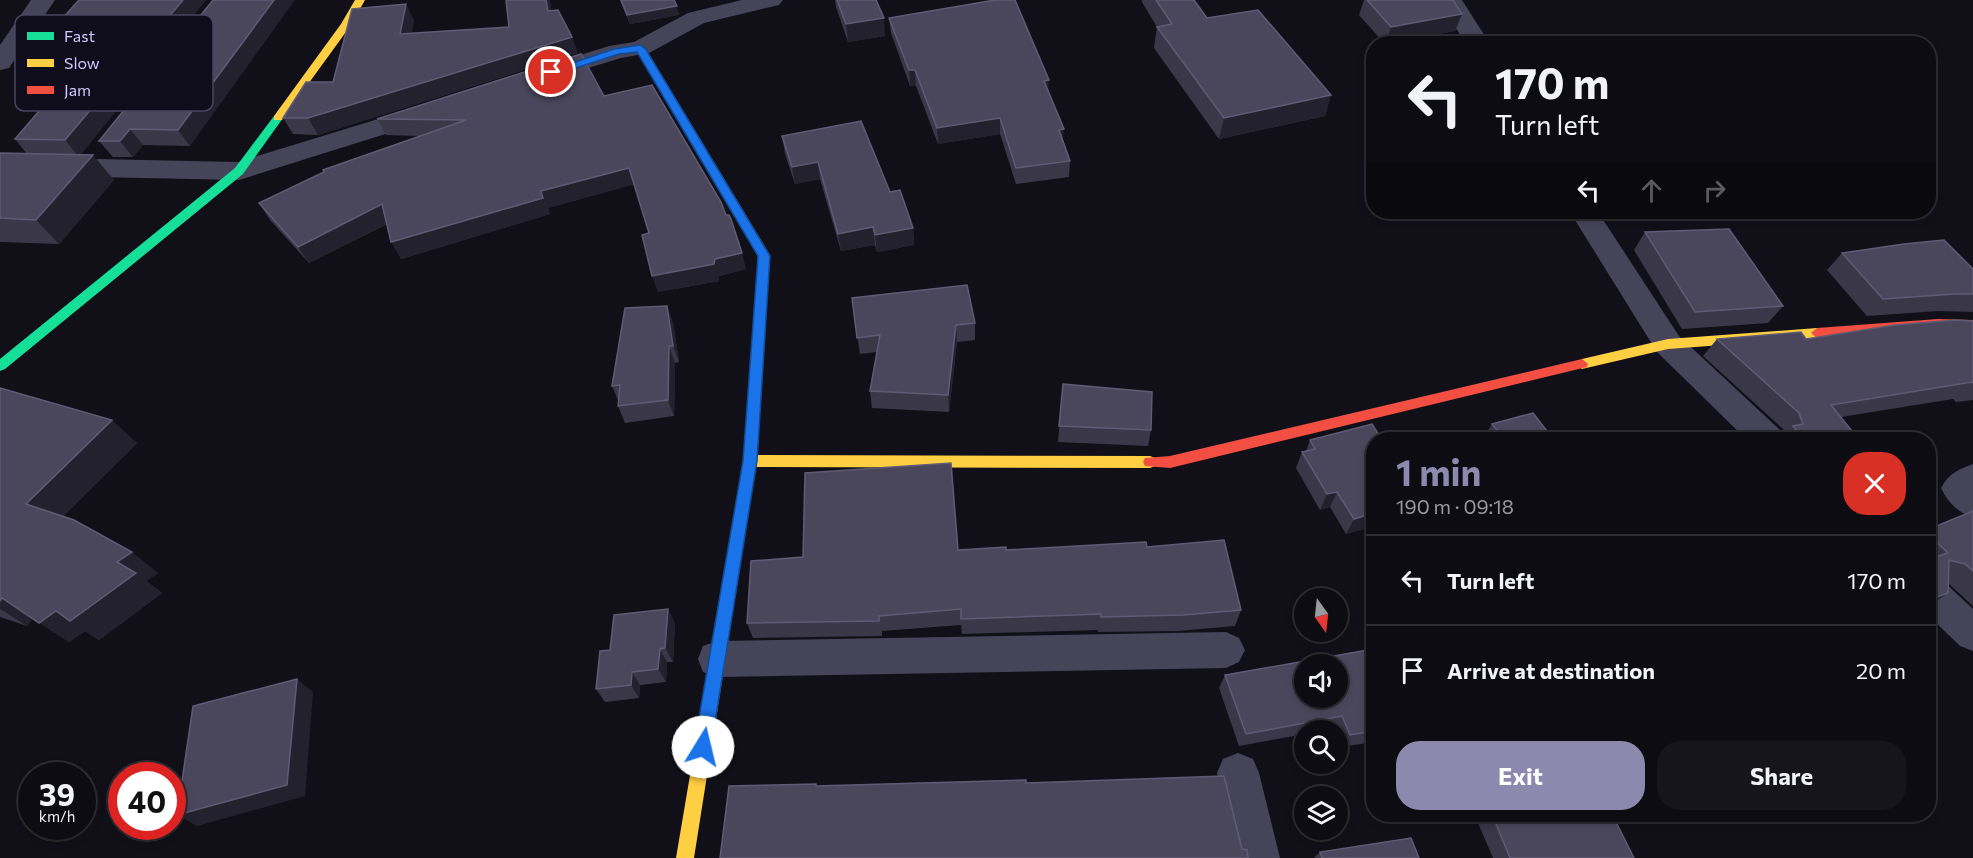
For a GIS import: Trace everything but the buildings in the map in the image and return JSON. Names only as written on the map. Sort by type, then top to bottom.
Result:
[{"type":"street","points":[[33,15],[43,0]]},
{"type":"street","points":[[0,366],[238,171],[346,25],[360,0]]},
{"type":"street","points":[[517,83],[618,51],[640,48],[696,18],[771,0]]},
{"type":"street","points":[[1450,0],[1473,36]]},
{"type":"street","points":[[0,63],[15,41]]},
{"type":"street","points":[[640,48],[764,256],[750,461],[685,858]]},
{"type":"street","points":[[0,166],[96,157],[238,171],[450,104]]},
{"type":"street","points":[[1588,219],[1668,344],[1761,432]]},
{"type":"street","points":[[750,461],[1170,462],[1668,344],[1938,324],[1973,325]]},
{"type":"street","points":[[1973,478],[1958,488],[1973,503]]},
{"type":"street","points":[[1936,599],[1973,634]]},
{"type":"street","points":[[717,659],[1226,650]]},
{"type":"street","points":[[1238,773],[1259,858]]},
{"type":"traffic: fast","points":[[0,366],[239,171],[278,118]]},
{"type":"traffic: fast","points":[[742,509],[750,461],[764,255]]},
{"type":"traffic: slow","points":[[278,118],[346,25],[360,0]]},
{"type":"traffic: slow","points":[[640,48],[764,255]]},
{"type":"traffic: slow","points":[[1582,364],[1668,344],[1817,333]]},
{"type":"traffic: slow","points":[[750,461],[1150,462]]},
{"type":"traffic: slow","points":[[685,858],[742,509]]},
{"type":"traffic: jam","points":[[1817,333],[1938,324],[1973,325]]},
{"type":"traffic: jam","points":[[1150,462],[1170,462],[1582,364]]},
{"type":"route","points":[[551,72],[618,51],[640,48],[764,256],[750,461],[703,747]]}]
